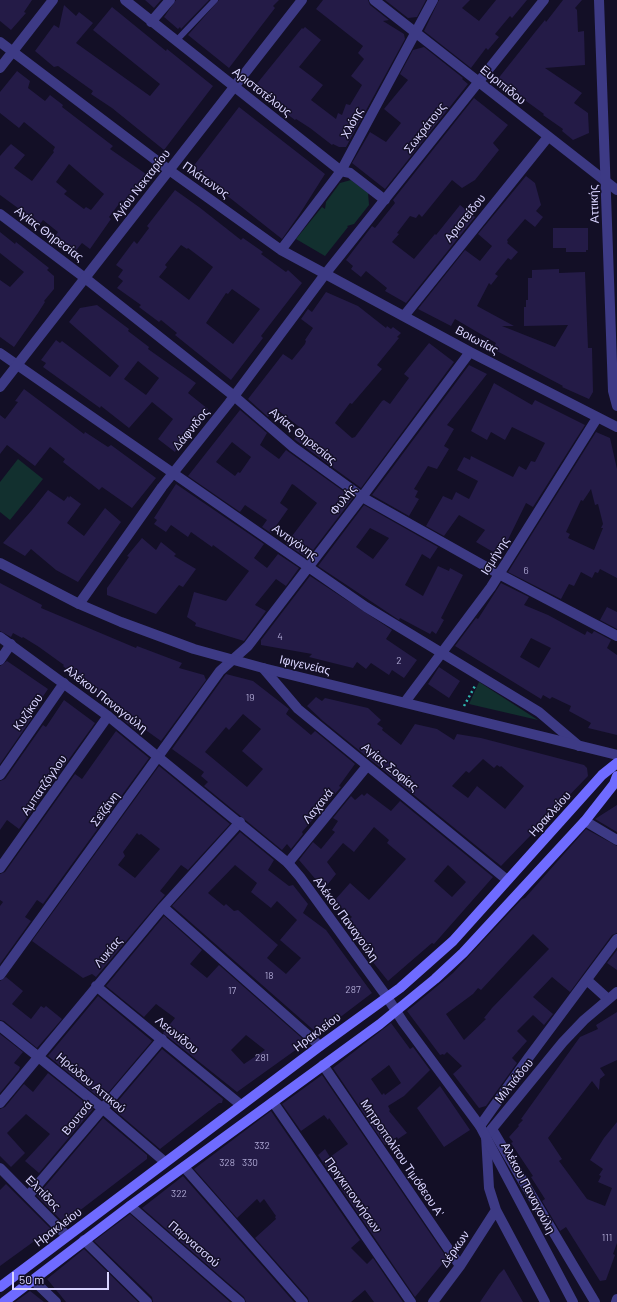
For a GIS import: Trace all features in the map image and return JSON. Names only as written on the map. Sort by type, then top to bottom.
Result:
[{"type":"main road","name":"Ηρακλείου","points":[[0,1287],[241,1105],[406,983],[453,941],[506,880],[560,823],[602,775],[617,763]]},
{"type":"main road","points":[[4,1302],[84,1240],[396,1012],[463,953],[585,821],[614,784],[617,776]]},
{"type":"street","points":[[0,68],[53,0]]},
{"type":"street","name":"Αριστοτέλους","points":[[125,0],[341,171],[350,173],[385,200]]},
{"type":"street","points":[[151,22],[170,0]]},
{"type":"street","name":"Αγίου Νεκταρίου","points":[[0,387],[302,0]]},
{"type":"street","name":"Ευριπίδου","points":[[374,0],[617,190]]},
{"type":"street","name":"Χλόης","points":[[281,250],[341,171],[433,0]]},
{"type":"street","name":"Σωκράτους","points":[[326,273],[544,0]]},
{"type":"street","name":"Αττικής","points":[[599,0],[606,182],[614,298],[614,391],[617,406]]},
{"type":"street","name":"Πλάτωνος","points":[[0,42],[170,170],[281,250],[326,273]]},
{"type":"street","name":"Αριστείδου","points":[[404,316],[548,137]]},
{"type":"street","name":"Αγίας Θηρεσίας","points":[[0,214],[85,278],[234,396],[293,448],[362,498],[499,574],[617,636]]},
{"type":"street","name":"Βοιωτίας","points":[[326,273],[470,352],[617,428]]},
{"type":"street","name":"Δάφνιδος","points":[[79,604],[173,473],[234,396],[326,273]]},
{"type":"street","name":"Φυλής","points":[[231,660],[248,646],[308,566],[362,498],[470,352]]},
{"type":"street","name":"Αντιγόνης","points":[[0,353],[366,607],[539,712],[579,746]]},
{"type":"street","name":"Ισμήνης","points":[[405,702],[442,654],[499,574],[597,418]]},
{"type":"street","name":"Ιφιγενείας","points":[[0,563],[79,604],[121,622],[231,660],[617,755]]},
{"type":"street","name":"Αλέκου Παναγούλη","points":[[0,637],[108,716],[240,822],[288,863],[480,1126],[489,1133],[508,1177],[573,1302]]},
{"type":"street","points":[[0,660],[11,644]]},
{"type":"street","name":"Σεϊζάνη","points":[[0,975],[220,671],[231,660]]},
{"type":"street","name":"Αγίας Σοφίας","points":[[263,668],[298,708],[506,880]]},
{"type":"street","name":"Κυζίκου","points":[[0,775],[64,683]]},
{"type":"street","name":"Αμπατζόγλου","points":[[0,868],[108,716]]},
{"type":"street","name":"Λαχανά","points":[[288,863],[367,766]]},
{"type":"street","points":[[585,821],[617,840]]},
{"type":"street","name":"Λυκίας","points":[[0,1103],[163,907],[240,822]]},
{"type":"street","points":[[163,907],[320,1046]]},
{"type":"street","name":"Μιλτιάδου","points":[[480,1126],[529,1057],[588,981],[617,939]]},
{"type":"street","points":[[588,981],[608,999]]},
{"type":"street","name":"Λεωνίδου","points":[[96,986],[241,1105]]},
{"type":"street","name":"Μιλτιάδου","points":[[489,1133],[563,1042],[617,992]]},
{"type":"street","name":"Ηρώδου Αττικού","points":[[0,1026],[102,1108],[165,1162]]},
{"type":"street","name":"Βουτσά","points":[[28,1196],[162,1039]]},
{"type":"street","name":"Μητροπολίτου Τιμόθεου Α'","points":[[323,1065],[460,1266]]},
{"type":"street","name":"Πριγκιποννήσων","points":[[273,1102],[411,1302]]},
{"type":"street","points":[[489,1133],[489,1188],[496,1210],[545,1302]]},
{"type":"street","points":[[489,1133],[595,1302]]},
{"type":"street","points":[[184,1167],[303,1302]]},
{"type":"street","name":"Ελπίδος","points":[[0,1168],[67,1236]]},
{"type":"street","name":"Παρνασσού","points":[[130,1206],[240,1302]]},
{"type":"street","name":"Δέρκων","points":[[433,1302],[460,1266],[496,1210]]},
{"type":"street","points":[[84,1240],[147,1302]]},
{"type":"street","points":[[33,1280],[56,1302]]},
{"type":"lane","points":[[176,41],[215,0]]},
{"type":"path","points":[[459,716],[479,676]]},
{"type":"green space","points":[[351,180],[368,193],[369,205],[354,224],[347,226],[348,227],[325,256],[296,239],[322,207],[325,209],[326,202],[340,183]]},
{"type":"green space","points":[[18,459],[43,479],[10,520],[0,512],[0,482]]},
{"type":"green space","points":[[479,682],[538,720],[469,704]]},
{"type":"building","points":[[0,0],[32,0],[24,12],[26,13],[11,30],[0,21]]},
{"type":"building","points":[[145,0],[161,0],[154,8]]},
{"type":"building","points":[[176,0],[209,0],[181,29],[180,27],[178,29],[164,17]]},
{"type":"building","points":[[219,0],[279,0],[273,6],[275,8],[229,68],[188,35]]},
{"type":"building","points":[[323,0],[368,0],[370,5],[389,20],[383,21],[404,34],[405,39],[346,147],[332,145],[310,128],[296,119],[295,120],[279,108],[255,86],[302,28],[303,29],[305,27],[321,40],[299,67],[323,85],[311,100],[336,119],[338,113],[342,115],[346,104],[350,105],[362,85],[351,76],[364,59],[358,53],[363,46],[316,9]]},
{"type":"building","points":[[385,0],[426,0],[417,17],[408,18]]},
{"type":"building","points":[[439,0],[470,0],[462,8],[479,21],[496,0],[527,0],[512,18],[510,16],[495,34],[499,37],[488,50],[486,48],[471,68],[424,31]]},
{"type":"building","points":[[563,0],[582,0],[575,8],[577,10],[578,32],[584,31],[585,65],[545,68],[582,93],[574,103],[588,113],[589,133],[573,140],[562,131],[563,129],[543,115],[544,114],[497,80]]},
{"type":"building","points":[[64,5],[76,16],[79,12],[93,23],[76,43],[150,96],[160,84],[93,30],[112,7],[166,51],[167,49],[213,86],[164,150],[112,108],[91,94],[93,91],[58,66],[54,67],[35,51],[54,25],[59,28]]},
{"type":"building","points":[[424,47],[463,78],[462,79],[468,84],[385,189],[352,163],[370,132],[386,142],[401,123],[384,109],[408,80],[400,74],[413,50]]},
{"type":"building","points":[[17,71],[30,81],[28,88],[45,101],[50,95],[63,105],[62,107],[113,146],[110,149],[146,174],[124,202],[122,200],[109,217],[111,219],[90,249],[82,243],[73,254],[54,238],[58,232],[43,220],[40,224],[0,195],[0,156],[11,144],[25,155],[14,168],[32,181],[54,152],[55,147],[24,122],[19,128],[0,113],[0,92]],"holes":[[[69,164],[104,194],[91,210],[86,207],[84,209],[64,194],[67,191],[56,182]]]},
{"type":"building","points":[[474,98],[508,125],[493,143],[499,150],[475,180],[462,188],[452,180],[422,217],[419,214],[416,218],[410,216],[397,233],[399,234],[392,242],[414,259],[460,205],[475,217],[406,303],[385,291],[387,288],[366,271],[361,277],[351,269],[353,266],[346,260],[372,226],[375,228],[395,203],[393,200]]},
{"type":"building","points":[[239,107],[325,174],[282,239],[192,168]]},
{"type":"building","points":[[526,176],[535,183],[541,205],[536,211],[543,217],[535,227],[525,219],[507,240],[507,243],[518,252],[511,260],[508,258],[495,274],[498,276],[491,285],[489,283],[477,306],[514,326],[502,326],[555,347],[568,325],[524,326],[524,307],[526,307],[526,300],[528,300],[528,278],[532,278],[532,270],[559,269],[559,273],[585,272],[588,348],[592,348],[593,392],[589,399],[562,387],[563,386],[493,349],[496,343],[455,319],[451,326],[418,309],[465,250],[480,261],[492,246],[478,234]]},
{"type":"building","points":[[175,190],[241,240],[243,238],[263,252],[261,254],[286,272],[288,270],[302,283],[261,336],[263,338],[231,380],[175,335],[177,333],[161,320],[159,322],[139,307],[141,305],[117,288],[123,281],[118,277],[123,270],[116,265],[134,241],[137,244],[149,228],[147,226]],"holes":[[[181,245],[187,249],[188,248],[213,267],[189,300],[159,277],[167,267],[165,265]],[[232,289],[260,309],[233,344],[206,323],[226,293],[228,294]]]},
{"type":"building","points":[[553,228],[588,228],[588,250],[586,250],[586,252],[566,252],[566,248],[553,248]]},
{"type":"building","points":[[0,232],[15,244],[16,242],[49,268],[47,270],[54,276],[54,289],[44,301],[45,302],[38,313],[14,347],[0,337],[0,280],[10,287],[24,272],[0,253]]},
{"type":"building","points":[[326,292],[358,306],[386,328],[387,326],[391,329],[393,327],[401,333],[397,337],[399,338],[377,365],[382,369],[352,404],[350,403],[335,423],[352,438],[355,437],[382,401],[384,400],[390,404],[409,378],[404,374],[429,343],[454,362],[361,488],[294,439],[302,429],[275,408],[268,417],[248,399],[283,354],[292,360],[305,344],[305,340],[313,328],[301,319],[308,309],[312,312]]},
{"type":"building","points":[[97,305],[129,329],[128,331],[149,347],[148,349],[196,383],[188,393],[208,409],[186,438],[188,439],[179,452],[176,450],[175,452],[158,439],[173,419],[152,402],[129,428],[101,406],[100,408],[43,367],[46,363],[41,360],[56,340],[60,343],[62,341],[110,377],[119,366],[69,322],[80,308]],"holes":[[[138,361],[159,378],[146,395],[124,379]]]},
{"type":"building","points":[[469,365],[487,374],[447,425],[454,429],[444,446],[449,449],[437,469],[428,466],[414,489],[418,491],[415,497],[419,499],[409,516],[372,495]]},
{"type":"building","points":[[494,383],[532,405],[535,400],[585,425],[533,507],[526,503],[500,556],[476,542],[485,530],[459,515],[444,536],[426,526],[443,496],[452,500],[456,492],[469,499],[478,481],[457,470],[464,457],[470,460],[471,456],[513,477],[519,466],[526,470],[531,461],[535,462],[545,443],[512,427],[505,440],[491,432],[487,440],[471,431]]},
{"type":"building","points":[[24,389],[84,434],[85,432],[108,447],[111,445],[156,478],[132,508],[102,487],[99,490],[63,462],[65,459],[50,447],[35,466],[7,445],[0,454],[0,415],[5,419],[18,402],[15,401]]},
{"type":"building","points":[[240,410],[267,433],[260,445],[279,459],[286,450],[353,498],[307,558],[286,544],[317,503],[294,485],[292,484],[280,503],[288,509],[271,533],[262,527],[267,520],[245,505],[240,512],[188,476]],"holes":[[[232,442],[251,457],[240,473],[238,472],[235,476],[216,462]]]},
{"type":"building","points":[[596,432],[610,438],[617,469],[617,578],[600,569],[598,573],[595,572],[592,578],[581,572],[574,586],[569,584],[561,599],[508,572]],"holes":[[[591,489],[595,505],[598,504],[603,524],[601,528],[603,528],[594,550],[568,538],[570,534],[566,532],[581,500],[583,501]]]},
{"type":"building","points":[[176,484],[264,544],[254,558],[267,568],[278,554],[299,568],[286,586],[276,579],[255,605],[266,611],[244,641],[195,626],[196,623],[187,617],[194,592],[226,601],[249,571],[213,545],[212,547],[191,532],[188,537],[171,525],[166,532],[154,524],[157,520],[154,518]]},
{"type":"building","points":[[48,490],[64,501],[68,496],[69,498],[70,496],[81,504],[67,523],[84,536],[105,508],[121,522],[78,582],[56,570],[31,549],[25,556],[3,543]]},
{"type":"building","points":[[364,505],[438,547],[430,559],[422,554],[405,585],[423,596],[438,566],[449,571],[450,568],[463,575],[441,618],[444,620],[436,634],[432,631],[430,634],[400,618],[399,620],[318,566]],"holes":[[[370,528],[389,538],[373,559],[356,547]]]},
{"type":"building","points":[[142,538],[156,550],[161,542],[176,554],[174,556],[196,569],[183,587],[179,585],[156,614],[107,595],[107,588],[129,557],[127,556]]},
{"type":"building","points":[[310,576],[392,630],[386,639],[417,660],[404,678],[392,670],[389,675],[371,663],[366,669],[357,662],[353,668],[309,657],[312,654],[261,645],[261,640]]},
{"type":"building","points":[[0,583],[42,605],[41,608],[136,648],[137,646],[182,663],[179,668],[204,675],[206,680],[161,741],[140,726],[136,730],[123,720],[127,716],[80,681],[63,666],[64,665],[23,637],[22,638],[13,633],[11,637],[0,631]]},
{"type":"building","points":[[501,583],[529,597],[524,605],[548,615],[585,635],[587,631],[592,634],[594,631],[611,640],[607,648],[617,655],[617,735],[588,728],[591,723],[569,711],[571,706],[552,697],[550,699],[543,695],[541,699],[455,646],[476,618],[478,619]],"holes":[[[531,638],[551,648],[539,668],[520,657]]]},
{"type":"building","points":[[607,607],[617,612],[617,629],[600,620]]},
{"type":"building","points":[[7,661],[48,689],[29,717],[32,718],[0,764],[0,666]]},
{"type":"building","points":[[439,667],[460,681],[449,698],[428,684]]},
{"type":"building","points":[[226,674],[253,681],[289,709],[286,714],[311,735],[315,731],[355,764],[339,786],[341,787],[302,832],[303,834],[291,849],[287,844],[282,850],[204,786],[208,782],[201,776],[204,772],[172,749]],"holes":[[[243,714],[261,729],[242,751],[263,769],[247,787],[205,752],[226,727],[229,730]]]},
{"type":"building","points":[[316,697],[322,701],[325,698],[368,708],[381,720],[377,724],[383,728],[382,730],[401,745],[415,724],[437,729],[454,740],[457,734],[481,738],[584,765],[587,768],[588,776],[501,866],[323,721],[307,706]],"holes":[[[483,759],[494,768],[497,765],[500,767],[501,766],[524,786],[505,809],[477,786],[468,798],[452,786],[466,771],[469,773]]]},
{"type":"building","points":[[64,700],[95,723],[19,829],[7,820],[0,830],[0,781],[5,779],[43,725],[46,727]]},
{"type":"building","points":[[116,731],[149,758],[43,904],[37,900],[25,917],[31,921],[0,964],[0,906],[3,902],[0,900],[0,874],[5,872],[75,774],[82,779]]},
{"type":"building","points":[[159,766],[230,824],[188,870],[181,865],[160,891],[165,895],[96,977],[92,974],[83,978],[32,941]],"holes":[[[137,833],[139,835],[141,834],[160,849],[135,878],[118,865],[125,856],[123,852]]]},
{"type":"building","points":[[367,793],[391,811],[400,801],[493,877],[434,944],[432,943],[388,981],[356,941],[346,925],[348,924],[346,922],[352,917],[334,901],[350,883],[369,900],[406,859],[387,843],[389,840],[374,827],[354,852],[343,843],[327,862],[336,874],[324,889],[299,860],[313,842],[321,849],[335,832],[332,830],[338,821],[333,818],[351,796],[355,800],[362,794],[364,796]],"holes":[[[448,865],[466,882],[452,897],[434,881]]]},
{"type":"building","points":[[617,805],[617,832],[595,819]]},
{"type":"building","points":[[586,829],[617,846],[617,933],[612,935],[570,992],[552,977],[533,997],[553,1014],[544,1025],[533,1015],[517,1031],[527,1041],[512,1058],[517,1063],[486,1106],[479,1108],[453,1074],[462,1066],[447,1052],[444,1055],[440,1055],[407,1011],[453,973],[522,899],[525,898]],"holes":[[[533,934],[549,949],[492,1008],[484,1018],[486,1019],[464,1040],[446,1014],[473,994],[478,988],[481,990]]]},
{"type":"building","points":[[240,832],[274,860],[268,870],[289,886],[293,885],[308,904],[303,913],[326,930],[372,993],[318,1034],[172,906]],"holes":[[[235,865],[257,883],[251,892],[271,908],[277,901],[297,920],[280,940],[301,958],[286,974],[267,958],[278,945],[238,910],[234,911],[226,904],[224,906],[208,893]]]},
{"type":"building","points":[[164,916],[202,950],[190,964],[207,978],[219,965],[304,1040],[304,1044],[237,1092],[163,1033],[175,1018],[156,1004],[144,1017],[106,986]],"holes":[[[246,1035],[265,1050],[244,1064],[231,1050]]]},
{"type":"building","points":[[617,950],[617,970],[607,963]]},
{"type":"building","points":[[6,977],[23,991],[12,1004],[31,1019],[41,1006],[44,1008],[46,1006],[62,1019],[37,1048],[4,1021],[0,1020],[0,981]]},
{"type":"building","points":[[98,996],[152,1041],[102,1100],[48,1056]]},
{"type":"building","points":[[617,1012],[617,1060],[600,1068],[605,1075],[600,1079],[599,1090],[592,1081],[548,1138],[562,1159],[559,1161],[587,1199],[605,1206],[612,1188],[598,1182],[601,1176],[599,1175],[603,1169],[590,1160],[604,1138],[617,1122],[617,1243],[613,1254],[615,1255],[606,1280],[600,1281],[566,1227],[560,1231],[542,1201],[545,1199],[531,1177],[533,1176],[511,1143],[513,1142],[509,1137],[519,1126],[518,1125],[523,1120],[521,1119],[580,1037],[598,1029],[596,1025]]},
{"type":"building","points":[[391,1023],[410,1049],[413,1047],[430,1070],[404,1096],[388,1106],[389,1111],[407,1133],[398,1139],[397,1137],[385,1145],[333,1068]],"holes":[[[389,1065],[401,1083],[385,1095],[384,1093],[382,1095],[371,1079]]]},
{"type":"building","points":[[0,1034],[23,1052],[14,1063],[20,1067],[19,1070],[0,1093]]},
{"type":"building","points":[[162,1049],[223,1099],[222,1103],[219,1103],[160,1149],[112,1108]]},
{"type":"building","points":[[48,1073],[93,1109],[39,1173],[25,1161],[50,1134],[26,1114],[7,1133],[25,1153],[11,1167],[0,1156],[0,1109],[5,1107],[24,1084],[33,1092]]},
{"type":"building","points":[[322,1075],[447,1258],[415,1297],[318,1155],[325,1149],[330,1157],[348,1144],[329,1118],[328,1120],[324,1115],[301,1131],[282,1104]]},
{"type":"building","points":[[440,1086],[470,1130],[444,1147],[417,1108]]},
{"type":"building","points":[[271,1111],[360,1240],[351,1248],[367,1264],[373,1258],[403,1302],[374,1302],[365,1290],[351,1302],[309,1302],[308,1298],[255,1238],[276,1219],[276,1216],[264,1199],[260,1203],[257,1199],[237,1218],[194,1169]]},
{"type":"building","points":[[103,1118],[147,1155],[147,1159],[70,1218],[68,1216],[62,1221],[37,1196]]},
{"type":"building","points":[[183,1176],[294,1302],[246,1302],[244,1297],[142,1208]]},
{"type":"building","points":[[6,1184],[51,1229],[0,1266],[0,1190]]},
{"type":"building","points":[[130,1214],[230,1302],[153,1302],[152,1297],[94,1241]]},
{"type":"building","points":[[84,1249],[138,1302],[66,1302],[47,1279]]},
{"type":"building","points":[[504,1269],[523,1302],[480,1302],[499,1274]]},
{"type":"building","points":[[30,1291],[44,1302],[15,1302]]}]
